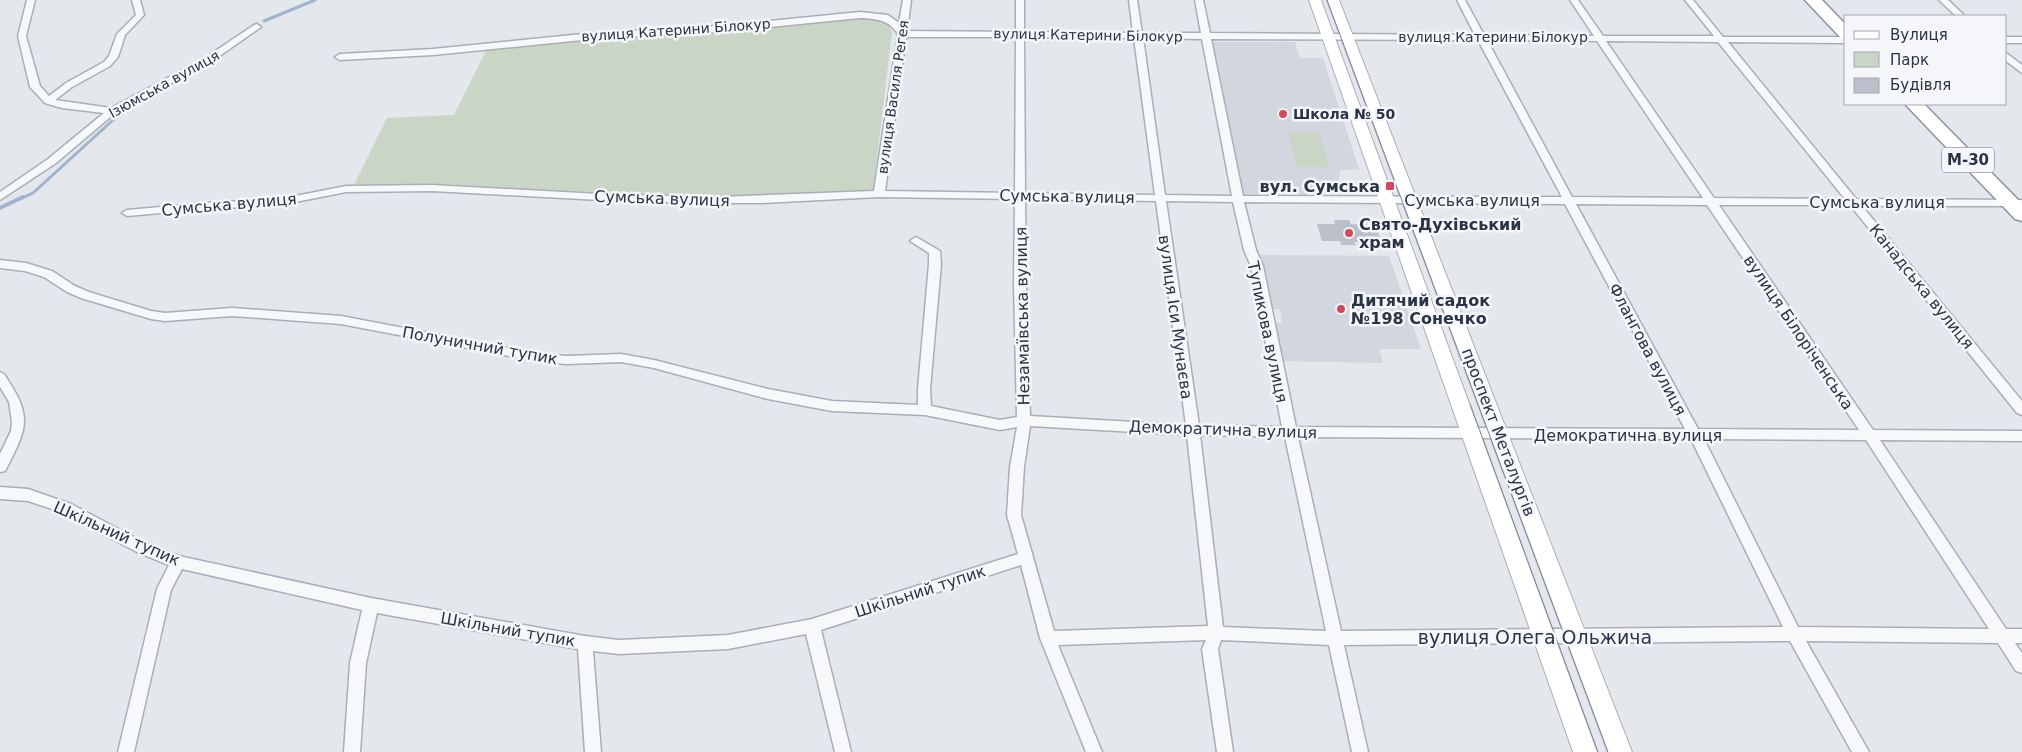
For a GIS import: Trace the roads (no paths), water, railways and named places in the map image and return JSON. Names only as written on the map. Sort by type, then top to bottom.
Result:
[{"type":"highway","points":[[1813,0],[1844,32]]},
{"type":"highway","name":"М-30","points":[[1915,105],[2018,207]]},
{"type":"main road","name":"проспект Металургів","points":[[1315,0],[1585,752]]},
{"type":"main road","name":"проспект Металургів","points":[[1333,0],[1620,752]]},
{"type":"street","points":[[30,0],[22,36],[35,86],[48,101],[62,105],[112,111]]},
{"type":"street","points":[[48,101],[69,85],[107,64],[113,58],[121,34],[140,15],[136,0]]},
{"type":"street","name":"вулиця Василя Регея","points":[[878,194],[907,0]]},
{"type":"street","name":"Незамаївська вулиця","points":[[1020,0],[1020,284],[1024,421],[1016,467],[1014,515],[1024,558],[1048,638],[1094,752]]},
{"type":"street","name":"вулиця Іси Мунаєва","points":[[1133,0],[1159,198],[1193,430],[1216,633],[1210,649],[1225,752]]},
{"type":"street","name":"Тупикова вулиця","points":[[1199,0],[1238,199],[1250,250],[1257,266],[1290,432],[1360,752]]},
{"type":"street","name":"Флангова вулиця","points":[[1461,0],[1695,435],[1794,634],[1861,752]]},
{"type":"street","name":"вулиця Білоріченська","points":[[1574,0],[1870,436],[2022,666]]},
{"type":"street","name":"Канадська вулиця","points":[[1688,0],[2022,410]]},
{"type":"street","points":[[1942,0],[1960,15]]},
{"type":"street","name":"вулиця Катерини Білокур","points":[[340,56],[433,52],[592,36],[718,29],[860,15],[885,18],[897,26],[902,34],[1844,40]]},
{"type":"street","name":"Ізюмська вулиця","points":[[0,197],[52,161],[112,111],[208,60],[257,27]]},
{"type":"street","points":[[2007,40],[2022,40]]},
{"type":"street","points":[[2007,57],[2022,70]]},
{"type":"street","name":"Сумська вулиця","points":[[127,213],[217,205],[274,203],[346,189],[432,188],[608,197],[720,200],[760,200],[878,194],[1238,199],[1853,202],[2018,207]]},
{"type":"street","points":[[916,241],[934,251],[935,264],[924,389],[925,410]]},
{"type":"street","name":"Полуничний тупик","points":[[0,264],[26,267],[48,274],[78,292],[151,315],[165,317],[232,312],[341,320],[540,358],[567,360],[621,358],[768,394],[832,406],[925,410],[1000,425],[1024,421]]},
{"type":"street","points":[[0,377],[12,395],[20,421],[18,430],[0,466]]},
{"type":"street","name":"Демократична вулиця","points":[[1024,421],[1193,430],[1290,432],[2022,436]]},
{"type":"street","name":"Шкільний тупик","points":[[0,493],[28,495],[66,508],[142,548],[178,562],[371,605],[619,647],[728,642],[812,626],[1024,558]]},
{"type":"street","points":[[126,752],[164,589],[178,562]]},
{"type":"street","points":[[352,752],[358,663],[371,605]]},
{"type":"street","points":[[812,626],[844,752]]},
{"type":"street","name":"вулиця Олега Ольжича","points":[[1048,638],[1216,633],[1334,638],[1794,634],[2022,636]]},
{"type":"street","points":[[585,642],[593,752]]},
{"type":"waterway","points":[[264,21],[315,0]]},
{"type":"waterway","points":[[20,199],[33,193],[113,120],[164,86]]},
{"type":"waterway","points":[[0,208],[23,197]]},
{"type":"tram line","points":[[1327,0],[1608,752]]},
{"type":"tram line","points":[[1470,404],[1598,752]]},
{"type":"place","name":"Школа № 50","points":[[1283,114]]},
{"type":"place","name":"вул. Сумська","points":[[1390,186]]},
{"type":"place","name":"Свято-Духівський храм","points":[[1349,233]]},
{"type":"place","name":"Дитячий садок №198 Сонечко","points":[[1341,309]]}]
